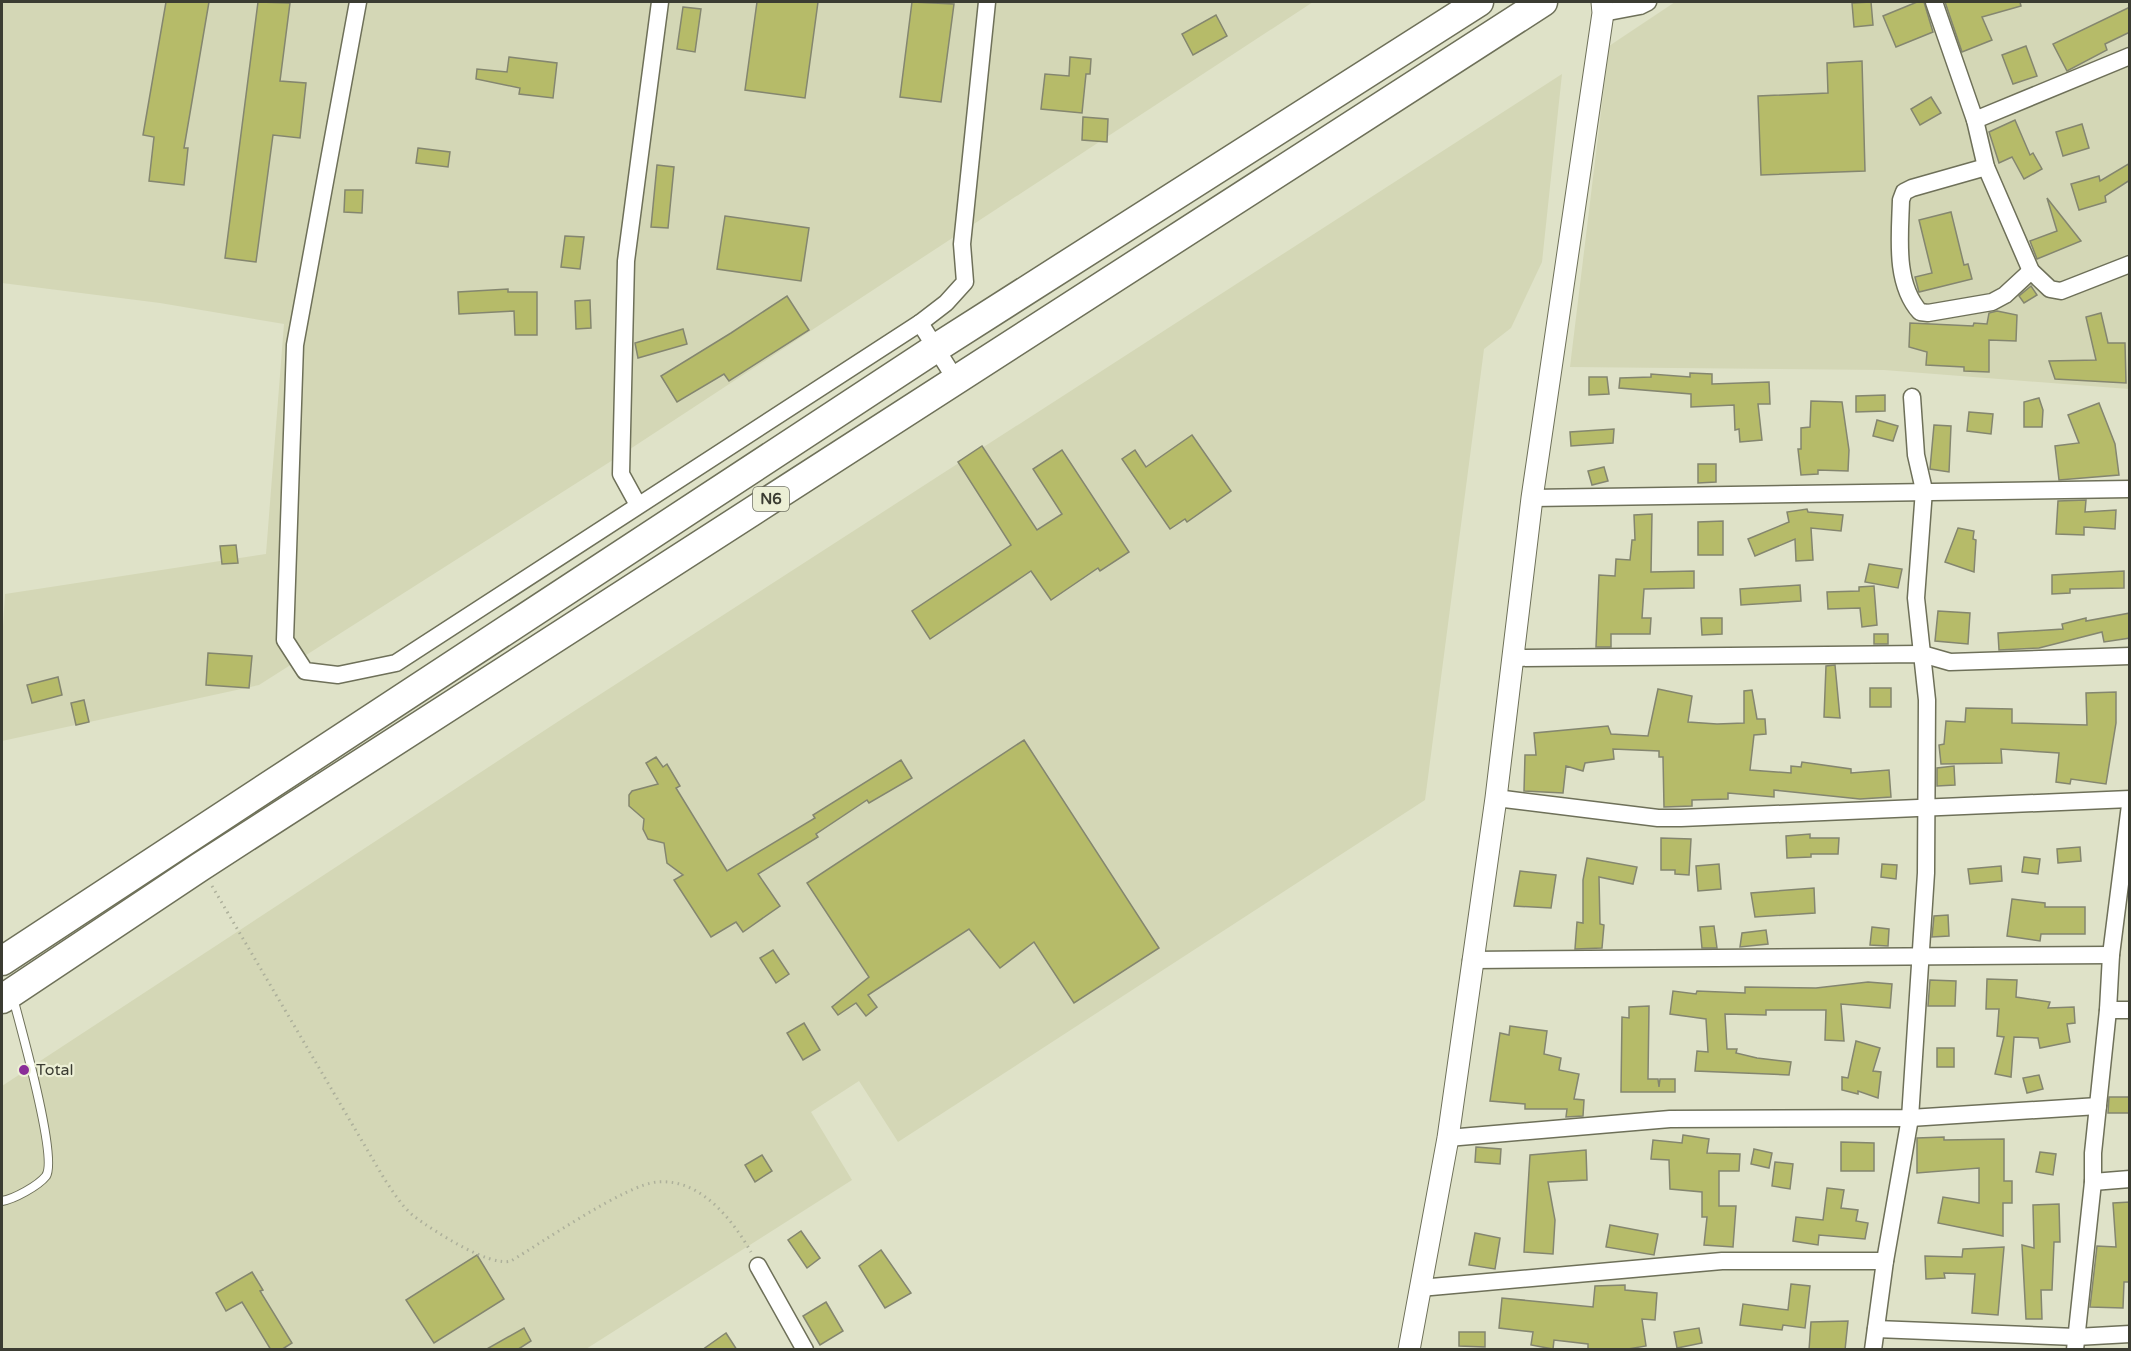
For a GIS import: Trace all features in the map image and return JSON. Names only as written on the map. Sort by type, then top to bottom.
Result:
[{"type":"highway","name":"N6","points":[[2,961],[936,348],[1479,2]]},
{"type":"highway","name":"N6","points":[[7,995],[200,867],[1543,2]]},
{"type":"street","points":[[358,2],[295,345],[285,640],[305,671],[338,675],[396,663],[920,323],[946,303],[965,282],[962,244],[987,2]]},
{"type":"street","points":[[638,505],[621,474],[626,261],[660,2]]},
{"type":"street","points":[[1409,1350],[1448,1138],[1471,960],[1496,798],[1532,498],[1602,7],[1640,6],[1648,2]]},
{"type":"street","points":[[1934,2],[1974,120],[1986,167],[2031,271],[2050,290],[2061,291],[2130,264]]},
{"type":"street","points":[[1974,120],[2130,56]]},
{"type":"street","points":[[1986,167],[1904,192],[1901,200],[1900,259],[1914,305],[1920,312],[1928,313],[1992,302],[2005,295],[2031,271]]},
{"type":"street","points":[[920,323],[956,380]]},
{"type":"street","points":[[1873,1350],[1885,1261],[1910,1118],[1926,873],[1927,700],[1916,598],[1924,490],[1916,455],[1912,397]]},
{"type":"street","points":[[1532,498],[1924,490],[2130,489]]},
{"type":"street","points":[[1512,658],[1922,654],[1950,662],[2130,656]]},
{"type":"street","points":[[1496,798],[1658,818],[2130,799]]},
{"type":"street","points":[[2076,1343],[2093,1182],[2111,955],[2130,805]]},
{"type":"street","points":[[1471,960],[2111,955]]},
{"type":"street","points":[[2108,1010],[2130,1010]]},
{"type":"street","points":[[1448,1138],[1670,1119],[1910,1118],[2098,1106]]},
{"type":"street","points":[[2093,1182],[2130,1179]]},
{"type":"street","points":[[1420,1288],[1722,1261],[1885,1261]]},
{"type":"street","points":[[758,1266],[805,1350]]},
{"type":"street","points":[[1876,1329],[2076,1343],[2130,1334]]},
{"type":"lane","points":[[2,1201],[29,1188],[46,1175],[49,1162],[36,1087],[7,995]]},
{"type":"path","points":[[200,867],[385,1180],[414,1216],[485,1259],[501,1263],[511,1261],[625,1193],[656,1182],[682,1184],[719,1208],[734,1222],[758,1266]]},
{"type":"shaded area","points":[[2,2],[1313,2],[627,451],[259,685],[2,741],[2,643],[5,594],[266,554],[284,324],[160,303],[2,283]]},
{"type":"shaded area","points":[[1675,2],[2129,2],[2129,389],[1884,370],[1570,367],[1609,46]]},
{"type":"shaded area","points":[[1562,74],[1542,262],[1511,328],[1484,349],[1425,800],[898,1142],[859,1081],[811,1112],[852,1180],[586,1349],[2,1350],[2,1086],[565,717]]},
{"type":"building","points":[[166,2],[209,2],[184,148],[188,148],[184,185],[149,181],[154,137],[143,135]]},
{"type":"building","points":[[258,2],[290,3],[280,81],[306,83],[300,138],[273,135],[256,262],[225,258]]},
{"type":"building","points":[[757,2],[818,2],[805,98],[745,90]]},
{"type":"building","points":[[912,2],[954,4],[941,102],[900,97]]},
{"type":"building","points":[[1871,2],[1873,25],[1854,27],[1852,3]]},
{"type":"building","points":[[1917,2],[1924,2],[1933,32],[1896,47],[1883,16]]},
{"type":"building","points":[[1945,2],[2020,2],[2021,6],[1982,17],[1992,40],[1962,52]]},
{"type":"building","points":[[683,7],[701,9],[695,52],[677,49]]},
{"type":"building","points":[[2130,7],[2130,32],[2105,44],[2107,50],[2067,71],[2053,44]]},
{"type":"building","points":[[1216,15],[1227,36],[1193,55],[1182,34]]},
{"type":"building","points":[[2026,46],[2037,76],[2013,84],[2002,55]]},
{"type":"building","points":[[509,57],[557,63],[553,98],[519,94],[520,88],[476,79],[477,69],[507,72]]},
{"type":"building","points":[[1070,57],[1091,59],[1090,74],[1086,74],[1082,113],[1041,109],[1045,74],[1069,76]]},
{"type":"building","points":[[1862,61],[1865,171],[1761,175],[1758,96],[1828,93],[1827,63]]},
{"type":"building","points":[[1931,97],[1941,113],[1920,125],[1911,109]]},
{"type":"building","points":[[1083,117],[1108,119],[1107,142],[1082,140]]},
{"type":"building","points":[[2015,120],[2030,155],[2033,153],[2042,169],[2024,179],[2012,157],[1999,163],[1989,132]]},
{"type":"building","points":[[2082,124],[2089,148],[2063,156],[2056,132]]},
{"type":"building","points":[[418,148],[450,152],[448,167],[416,163]]},
{"type":"building","points":[[2130,163],[2130,180],[2105,196],[2106,202],[2079,210],[2071,184],[2099,176],[2100,181]]},
{"type":"building","points":[[657,165],[674,167],[668,228],[651,227]]},
{"type":"building","points":[[345,190],[363,190],[362,213],[344,212]]},
{"type":"building","points":[[2047,198],[2081,241],[2037,259],[2030,241],[2057,231]]},
{"type":"building","points":[[1951,212],[1964,265],[1968,264],[1972,279],[1919,292],[1915,277],[1932,273],[1919,220]]},
{"type":"building","points":[[725,216],[809,228],[801,281],[717,269]]},
{"type":"building","points":[[565,236],[584,237],[580,269],[561,267]]},
{"type":"building","points":[[2031,286],[2037,295],[2024,303],[2019,296]]},
{"type":"building","points":[[508,289],[508,292],[537,292],[537,335],[515,335],[514,311],[459,314],[458,292]]},
{"type":"building","points":[[787,296],[809,330],[729,381],[724,374],[677,402],[661,376]]},
{"type":"building","points":[[590,300],[591,328],[576,329],[575,301]]},
{"type":"building","points":[[1997,311],[2017,315],[2016,341],[1989,340],[1989,372],[1964,371],[1964,367],[1926,365],[1927,352],[1909,347],[1910,323],[1973,326],[1974,323],[1987,324],[1989,313]]},
{"type":"building","points":[[2101,313],[2108,343],[2125,343],[2126,383],[2055,379],[2049,361],[2096,360],[2086,317]]},
{"type":"building","points":[[683,329],[687,344],[638,358],[635,343]]},
{"type":"building","points":[[1690,373],[1712,374],[1712,384],[1769,382],[1770,404],[1758,404],[1762,440],[1740,442],[1739,429],[1735,430],[1734,405],[1691,407],[1691,394],[1619,388],[1620,378],[1651,377],[1651,374],[1690,377]]},
{"type":"building","points":[[1589,377],[1607,377],[1609,394],[1589,395]]},
{"type":"building","points":[[1885,395],[1885,411],[1856,412],[1856,396]]},
{"type":"building","points":[[2039,398],[2043,410],[2042,427],[2024,427],[2024,402]]},
{"type":"building","points":[[1811,401],[1842,402],[1849,450],[1848,471],[1818,470],[1818,474],[1801,475],[1798,449],[1801,449],[1801,428],[1810,427]]},
{"type":"building","points":[[2099,403],[2115,444],[2119,475],[2059,480],[2055,446],[2079,443],[2068,415]]},
{"type":"building","points":[[1969,412],[1993,414],[1991,434],[1967,431]]},
{"type":"building","points":[[1877,420],[1898,426],[1893,441],[1873,436]]},
{"type":"building","points":[[1934,425],[1951,426],[1949,472],[1930,469]]},
{"type":"building","points":[[1614,429],[1613,443],[1571,446],[1570,432]]},
{"type":"building","points":[[1192,435],[1231,491],[1187,522],[1185,519],[1170,529],[1122,459],[1135,450],[1146,467]]},
{"type":"building","points":[[982,446],[1037,530],[1062,514],[1033,469],[1062,450],[1129,552],[1100,571],[1098,568],[1051,600],[1031,571],[930,639],[912,611],[1011,545],[958,462]]},
{"type":"building","points":[[1698,464],[1716,464],[1716,482],[1698,483]]},
{"type":"building","points":[[1604,467],[1608,481],[1592,485],[1588,471]]},
{"type":"building","points":[[2086,500],[2085,512],[2116,510],[2115,529],[2084,527],[2084,535],[2056,534],[2058,501]]},
{"type":"building","points":[[1807,509],[1808,512],[1843,515],[1841,531],[1811,528],[1813,560],[1796,561],[1795,539],[1755,556],[1748,539],[1789,522],[1787,512]]},
{"type":"building","points":[[1652,514],[1651,572],[1694,571],[1694,588],[1644,589],[1642,618],[1651,618],[1650,634],[1611,634],[1611,647],[1596,647],[1599,575],[1615,576],[1616,559],[1630,560],[1632,540],[1635,540],[1634,515]]},
{"type":"building","points":[[1723,521],[1723,555],[1698,555],[1698,522]]},
{"type":"building","points":[[1958,528],[1974,531],[1973,539],[1976,540],[1974,572],[1945,562]]},
{"type":"building","points":[[236,545],[238,563],[222,564],[220,546]]},
{"type":"building","points":[[1869,564],[1902,569],[1898,588],[1865,582]]},
{"type":"building","points":[[2124,571],[2124,588],[2070,589],[2070,593],[2052,594],[2052,575]]},
{"type":"building","points":[[1800,585],[1801,601],[1741,605],[1740,589]]},
{"type":"building","points":[[1874,586],[1877,625],[1862,627],[1860,608],[1828,609],[1827,592],[1859,591],[1859,587]]},
{"type":"building","points":[[1938,611],[1970,613],[1968,644],[1935,641]]},
{"type":"building","points":[[2130,613],[2130,638],[2104,642],[2102,632],[2039,648],[1999,650],[1998,633],[2063,629],[2062,624],[2086,618],[2086,621]]},
{"type":"building","points":[[1701,618],[1722,618],[1722,634],[1702,635]]},
{"type":"building","points":[[1874,634],[1888,634],[1888,644],[1874,644]]},
{"type":"building","points":[[208,653],[252,656],[249,688],[206,685]]},
{"type":"building","points":[[1835,665],[1840,718],[1824,717],[1826,666]]},
{"type":"building","points":[[58,677],[62,695],[32,703],[27,685]]},
{"type":"building","points":[[1870,688],[1891,688],[1891,707],[1870,707]]},
{"type":"building","points":[[1658,689],[1692,696],[1688,722],[1717,724],[1744,723],[1744,691],[1752,690],[1757,719],[1765,719],[1766,734],[1754,735],[1750,770],[1791,773],[1791,766],[1801,767],[1802,762],[1851,769],[1851,773],[1889,770],[1891,797],[1860,799],[1774,790],[1774,797],[1728,793],[1728,799],[1692,800],[1692,806],[1664,807],[1663,757],[1659,757],[1659,751],[1613,749],[1614,759],[1585,763],[1583,771],[1566,766],[1563,793],[1524,791],[1525,755],[1536,755],[1534,733],[1608,726],[1611,734],[1648,736]]},
{"type":"building","points":[[2116,692],[2116,723],[2106,784],[2071,779],[2070,784],[2056,782],[2059,753],[2001,749],[2002,763],[1941,764],[1939,745],[1944,744],[1946,721],[1965,722],[1966,708],[2012,709],[2012,723],[2087,725],[2086,693]]},
{"type":"building","points":[[84,700],[89,722],[76,725],[71,703]]},
{"type":"building","points":[[1024,740],[1159,948],[1074,1003],[1034,942],[1000,968],[969,929],[868,995],[877,1007],[866,1016],[856,1003],[838,1015],[832,1007],[869,977],[807,883]]},
{"type":"building","points":[[656,757],[663,767],[667,764],[680,786],[676,788],[727,871],[815,818],[813,815],[901,760],[912,778],[869,803],[867,800],[816,834],[818,837],[758,874],[780,906],[743,932],[736,922],[711,937],[674,880],[683,875],[667,863],[664,843],[648,839],[643,829],[644,819],[629,806],[629,795],[632,791],[658,784],[646,763]]},
{"type":"building","points":[[1954,766],[1955,785],[1937,786],[1937,768]]},
{"type":"building","points":[[1810,834],[1810,838],[1839,838],[1838,854],[1811,854],[1811,857],[1787,858],[1786,836]]},
{"type":"building","points":[[1661,838],[1691,839],[1689,875],[1675,874],[1675,870],[1661,870]]},
{"type":"building","points":[[2080,847],[2081,861],[2058,863],[2057,849]]},
{"type":"building","points":[[2024,857],[2040,859],[2038,874],[2022,872]]},
{"type":"building","points":[[1587,858],[1637,867],[1633,884],[1599,877],[1600,924],[1604,925],[1602,948],[1575,949],[1577,922],[1583,923],[1583,880]]},
{"type":"building","points":[[1719,864],[1721,889],[1698,891],[1696,866]]},
{"type":"building","points":[[1882,864],[1897,865],[1896,879],[1881,877]]},
{"type":"building","points":[[2001,866],[2002,881],[1970,884],[1968,869]]},
{"type":"building","points":[[1520,871],[1556,875],[1551,908],[1514,906]]},
{"type":"building","points":[[1814,888],[1815,913],[1755,917],[1751,893]]},
{"type":"building","points":[[2012,899],[2045,903],[2045,907],[2085,907],[2085,934],[2041,934],[2040,941],[2007,936]]},
{"type":"building","points":[[1948,915],[1949,936],[1932,937],[1934,916]]},
{"type":"building","points":[[1714,926],[1717,948],[1702,948],[1700,927]]},
{"type":"building","points":[[1872,927],[1889,929],[1888,946],[1870,945]]},
{"type":"building","points":[[1766,930],[1768,944],[1740,947],[1742,933]]},
{"type":"building","points":[[773,950],[789,974],[776,983],[760,958]]},
{"type":"building","points":[[1987,979],[2017,980],[2016,997],[2050,1002],[2048,1008],[2074,1007],[2075,1023],[2067,1024],[2070,1042],[2040,1048],[2038,1038],[2014,1037],[2011,1077],[1995,1074],[2004,1037],[1997,1036],[1999,1009],[1986,1009]]},
{"type":"building","points":[[1930,980],[1956,981],[1955,1006],[1928,1006]]},
{"type":"building","points":[[1868,982],[1892,984],[1890,1008],[1841,1004],[1844,1041],[1825,1040],[1826,1010],[1766,1010],[1766,1015],[1725,1014],[1727,1049],[1737,1049],[1736,1053],[1757,1058],[1791,1062],[1789,1075],[1695,1071],[1697,1051],[1708,1052],[1706,1019],[1670,1014],[1673,991],[1696,994],[1697,991],[1745,993],[1745,987],[1816,988]]},
{"type":"building","points":[[1649,1006],[1648,1079],[1658,1079],[1659,1087],[1660,1079],[1675,1079],[1675,1092],[1621,1092],[1622,1017],[1629,1018],[1629,1007]]},
{"type":"building","points":[[804,1023],[820,1050],[803,1060],[787,1033]]},
{"type":"building","points":[[1510,1026],[1547,1031],[1544,1054],[1561,1058],[1559,1070],[1579,1074],[1574,1099],[1584,1100],[1583,1116],[1566,1117],[1567,1109],[1525,1109],[1525,1104],[1490,1101],[1500,1033],[1509,1035]]},
{"type":"building","points":[[1856,1041],[1880,1048],[1873,1071],[1881,1072],[1878,1098],[1858,1091],[1858,1094],[1842,1090],[1842,1077],[1848,1078]]},
{"type":"building","points":[[1937,1048],[1954,1048],[1954,1067],[1937,1067]]},
{"type":"building","points":[[2039,1075],[2043,1089],[2027,1093],[2023,1078]]},
{"type":"building","points":[[2109,1097],[2130,1097],[2130,1113],[2108,1113]]},
{"type":"building","points":[[1683,1135],[1709,1139],[1707,1153],[1740,1154],[1739,1171],[1719,1171],[1719,1206],[1736,1206],[1733,1247],[1704,1245],[1707,1217],[1702,1217],[1702,1192],[1670,1189],[1669,1160],[1651,1159],[1653,1140],[1682,1143]]},
{"type":"building","points":[[1944,1137],[1944,1140],[2004,1139],[2004,1181],[2012,1181],[2012,1203],[2003,1203],[2003,1236],[1938,1223],[1943,1197],[1979,1203],[1979,1168],[1917,1173],[1917,1138]]},
{"type":"building","points":[[1841,1142],[1874,1143],[1874,1171],[1841,1171]]},
{"type":"building","points":[[1476,1147],[1501,1149],[1500,1164],[1475,1162]]},
{"type":"building","points":[[1754,1149],[1772,1153],[1769,1168],[1751,1164]]},
{"type":"building","points":[[1586,1150],[1587,1180],[1548,1182],[1555,1220],[1553,1254],[1524,1252],[1530,1155]]},
{"type":"building","points":[[2040,1152],[2056,1154],[2053,1175],[2036,1172]]},
{"type":"building","points":[[762,1155],[772,1171],[755,1182],[745,1165]]},
{"type":"building","points":[[1775,1162],[1793,1164],[1790,1189],[1772,1186]]},
{"type":"building","points":[[1827,1188],[1844,1190],[1841,1208],[1858,1210],[1856,1221],[1868,1223],[1865,1239],[1819,1235],[1818,1245],[1793,1241],[1796,1217],[1823,1220]]},
{"type":"building","points":[[2130,1202],[2130,1282],[2124,1282],[2123,1308],[2090,1307],[2097,1246],[2116,1247],[2113,1203]]},
{"type":"building","points":[[2059,1204],[2060,1242],[2054,1242],[2052,1290],[2041,1290],[2042,1319],[2026,1319],[2022,1245],[2034,1248],[2033,1205]]},
{"type":"building","points":[[1610,1225],[1658,1234],[1654,1255],[1606,1247]]},
{"type":"building","points":[[801,1231],[820,1258],[807,1268],[788,1240]]},
{"type":"building","points":[[1475,1233],[1500,1238],[1495,1269],[1469,1265]]},
{"type":"building","points":[[2004,1247],[1998,1315],[1972,1313],[1975,1274],[1944,1273],[1945,1278],[1926,1279],[1925,1256],[1962,1257],[1963,1249]]},
{"type":"building","points":[[881,1250],[911,1293],[885,1308],[859,1266]]},
{"type":"building","points":[[477,1255],[504,1299],[434,1343],[406,1300]]},
{"type":"building","points":[[252,1272],[263,1290],[260,1291],[292,1343],[281,1350],[271,1350],[242,1302],[226,1311],[216,1293]]},
{"type":"building","points":[[1791,1284],[1810,1286],[1805,1328],[1783,1325],[1782,1330],[1740,1325],[1743,1304],[1788,1310]]},
{"type":"building","points":[[1625,1285],[1625,1290],[1657,1293],[1655,1320],[1642,1319],[1646,1346],[1622,1350],[1588,1350],[1588,1344],[1554,1340],[1553,1349],[1531,1345],[1533,1332],[1499,1328],[1502,1298],[1593,1307],[1595,1286]]},
{"type":"building","points":[[826,1302],[843,1331],[820,1345],[803,1316]]},
{"type":"building","points":[[1848,1321],[1845,1350],[1809,1350],[1811,1322]]},
{"type":"building","points":[[524,1328],[531,1341],[517,1350],[485,1350]]},
{"type":"building","points":[[1699,1328],[1702,1343],[1677,1348],[1674,1332]]},
{"type":"building","points":[[1459,1332],[1485,1332],[1485,1347],[1459,1346]]},
{"type":"building","points":[[726,1333],[737,1350],[702,1350]]},
{"type":"place","name":"Total","points":[[24,1070]]}]
